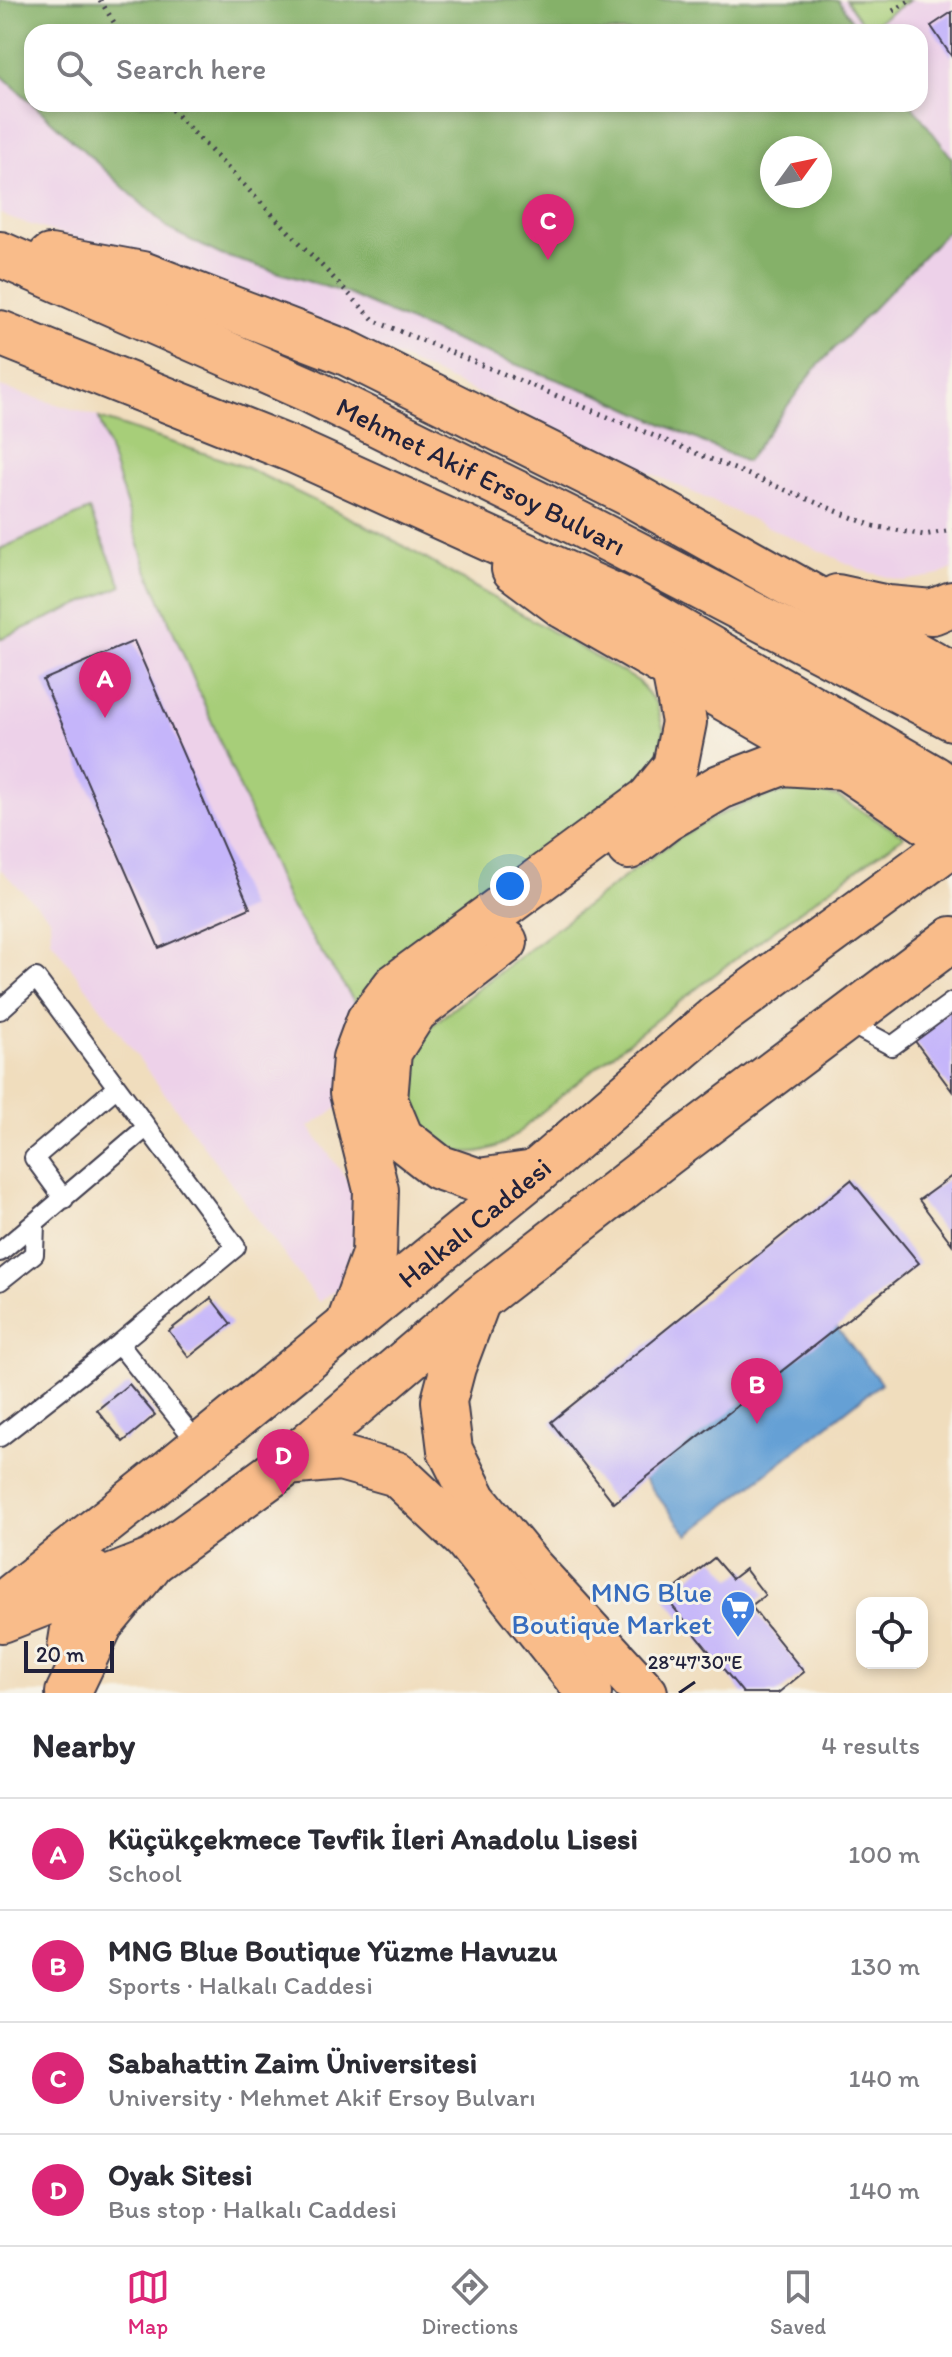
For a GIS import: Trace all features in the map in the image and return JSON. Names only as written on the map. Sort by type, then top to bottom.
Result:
[{"type":"main road","points":[[0,251],[142,274],[347,353],[630,494],[952,675]]},
{"type":"main road","name":"Mehmet Akif Ersoy Bulvarı","points":[[0,251],[309,390],[593,531],[952,718]]},
{"type":"main road","name":"Mehmet Akif Ersoy Bulvarı","points":[[0,333],[293,450],[633,604],[952,791]]},
{"type":"main road","points":[[455,523],[565,607],[845,767],[945,848]]},
{"type":"main road","points":[[800,589],[888,608],[932,612],[952,604]]},
{"type":"main road","points":[[348,1327],[374,1254],[376,1190],[352,1093],[355,1058],[369,1020],[395,986],[649,799],[675,767],[684,722],[674,670]]},
{"type":"main road","points":[[535,1173],[479,1181],[438,1167],[401,1138],[385,1100],[389,1052],[415,1011],[666,819],[720,787],[782,763],[845,767]]},
{"type":"main road","name":"Halkalı Caddesi","points":[[4,1615],[149,1488],[535,1173],[719,1015],[945,848]]},
{"type":"main road","points":[[4,1615],[79,1592],[153,1561],[287,1463],[478,1300],[952,939]]},
{"type":"main road","points":[[478,1300],[444,1401],[450,1450],[475,1500],[529,1566],[645,1693]]},
{"type":"main road","points":[[287,1463],[340,1458],[397,1474],[466,1539],[589,1693]]},
{"type":"main road","points":[[67,1693],[79,1592],[149,1488]]},
{"type":"main road","points":[[67,1693],[101,1624],[153,1561]]},
{"type":"main road","points":[[4,1615],[48,1619],[59,1629],[70,1648]]},
{"type":"lane","points":[[0,1010],[36,978],[236,1247],[0,1437]]},
{"type":"lane","points":[[843,1020],[892,1046],[952,1002]]},
{"type":"lane","points":[[64,1199],[34,1158],[117,1087]]},
{"type":"lane","points":[[0,1252],[147,1127]]},
{"type":"lane","points":[[0,1281],[34,1254],[35,1223]]},
{"type":"lane","points":[[119,1344],[200,1446]]},
{"type":"path","points":[[100,0],[115,24]]},
{"type":"path","points":[[893,11],[911,0]]},
{"type":"path","points":[[174,112],[375,321],[873,526],[924,535],[952,530]]},
{"type":"shaded area","points":[[0,0],[952,0],[952,569],[940,575],[904,581],[864,571],[279,302],[0,213]]},
{"type":"shaded area","points":[[0,387],[99,417],[146,567],[289,904],[363,1015],[341,1106],[309,1127],[362,1200],[344,1283],[319,1302],[51,940],[50,918],[0,869]]},
{"type":"green space","points":[[0,0],[838,0],[854,24],[24,24],[24,96],[0,74]]},
{"type":"green space","points":[[846,0],[910,0],[874,24],[863,24]]},
{"type":"green space","points":[[42,112],[917,112],[952,158],[951,227],[814,370],[746,462],[604,397],[488,354],[346,293],[221,255],[170,230]]},
{"type":"green space","points":[[99,418],[245,467],[379,532],[638,681],[656,703],[664,731],[659,760],[641,782],[357,1005],[289,904],[146,567]]},
{"type":"green space","points":[[89,510],[122,586],[0,639],[0,549]]},
{"type":"green space","points":[[795,791],[838,797],[904,836],[691,992],[504,1143],[486,1150],[453,1150],[438,1144],[426,1133],[409,1104],[406,1085],[408,1065],[421,1034],[665,847],[740,806]]},
{"type":"water","points":[[826,1314],[881,1383],[688,1535],[634,1466]]},
{"type":"building","points":[[952,12],[952,57],[931,26]]},
{"type":"building","points":[[134,641],[250,908],[159,948],[43,680]]},
{"type":"building","points":[[952,1007],[952,1091],[912,1037]]},
{"type":"building","points":[[952,1176],[952,1244],[919,1200]]},
{"type":"building","points":[[851,1180],[919,1263],[614,1503],[551,1422]]},
{"type":"building","points":[[211,1298],[231,1324],[189,1357],[169,1331]]},
{"type":"building","points":[[129,1384],[155,1415],[123,1442],[97,1410]]},
{"type":"building","name":"MNG Blue Boutique Market","points":[[714,1558],[732,1579],[745,1569],[765,1595],[751,1606],[804,1672],[778,1693],[743,1693],[665,1597]]},
{"type":"place","name":"Sabahattin Zaim Üniversitesi","points":[[548,260]]},
{"type":"place","name":"Küçükçekmece Tevfik İleri Anadolu Lisesi","points":[[105,718]]},
{"type":"place","name":"MNG Blue Boutique Yüzme Havuzu","points":[[757,1424]]},
{"type":"place","name":"Oyak Sitesi","points":[[283,1495]]},
{"type":"place","name":"MNG Blue Boutique Market","points":[[738,1639]]}]
